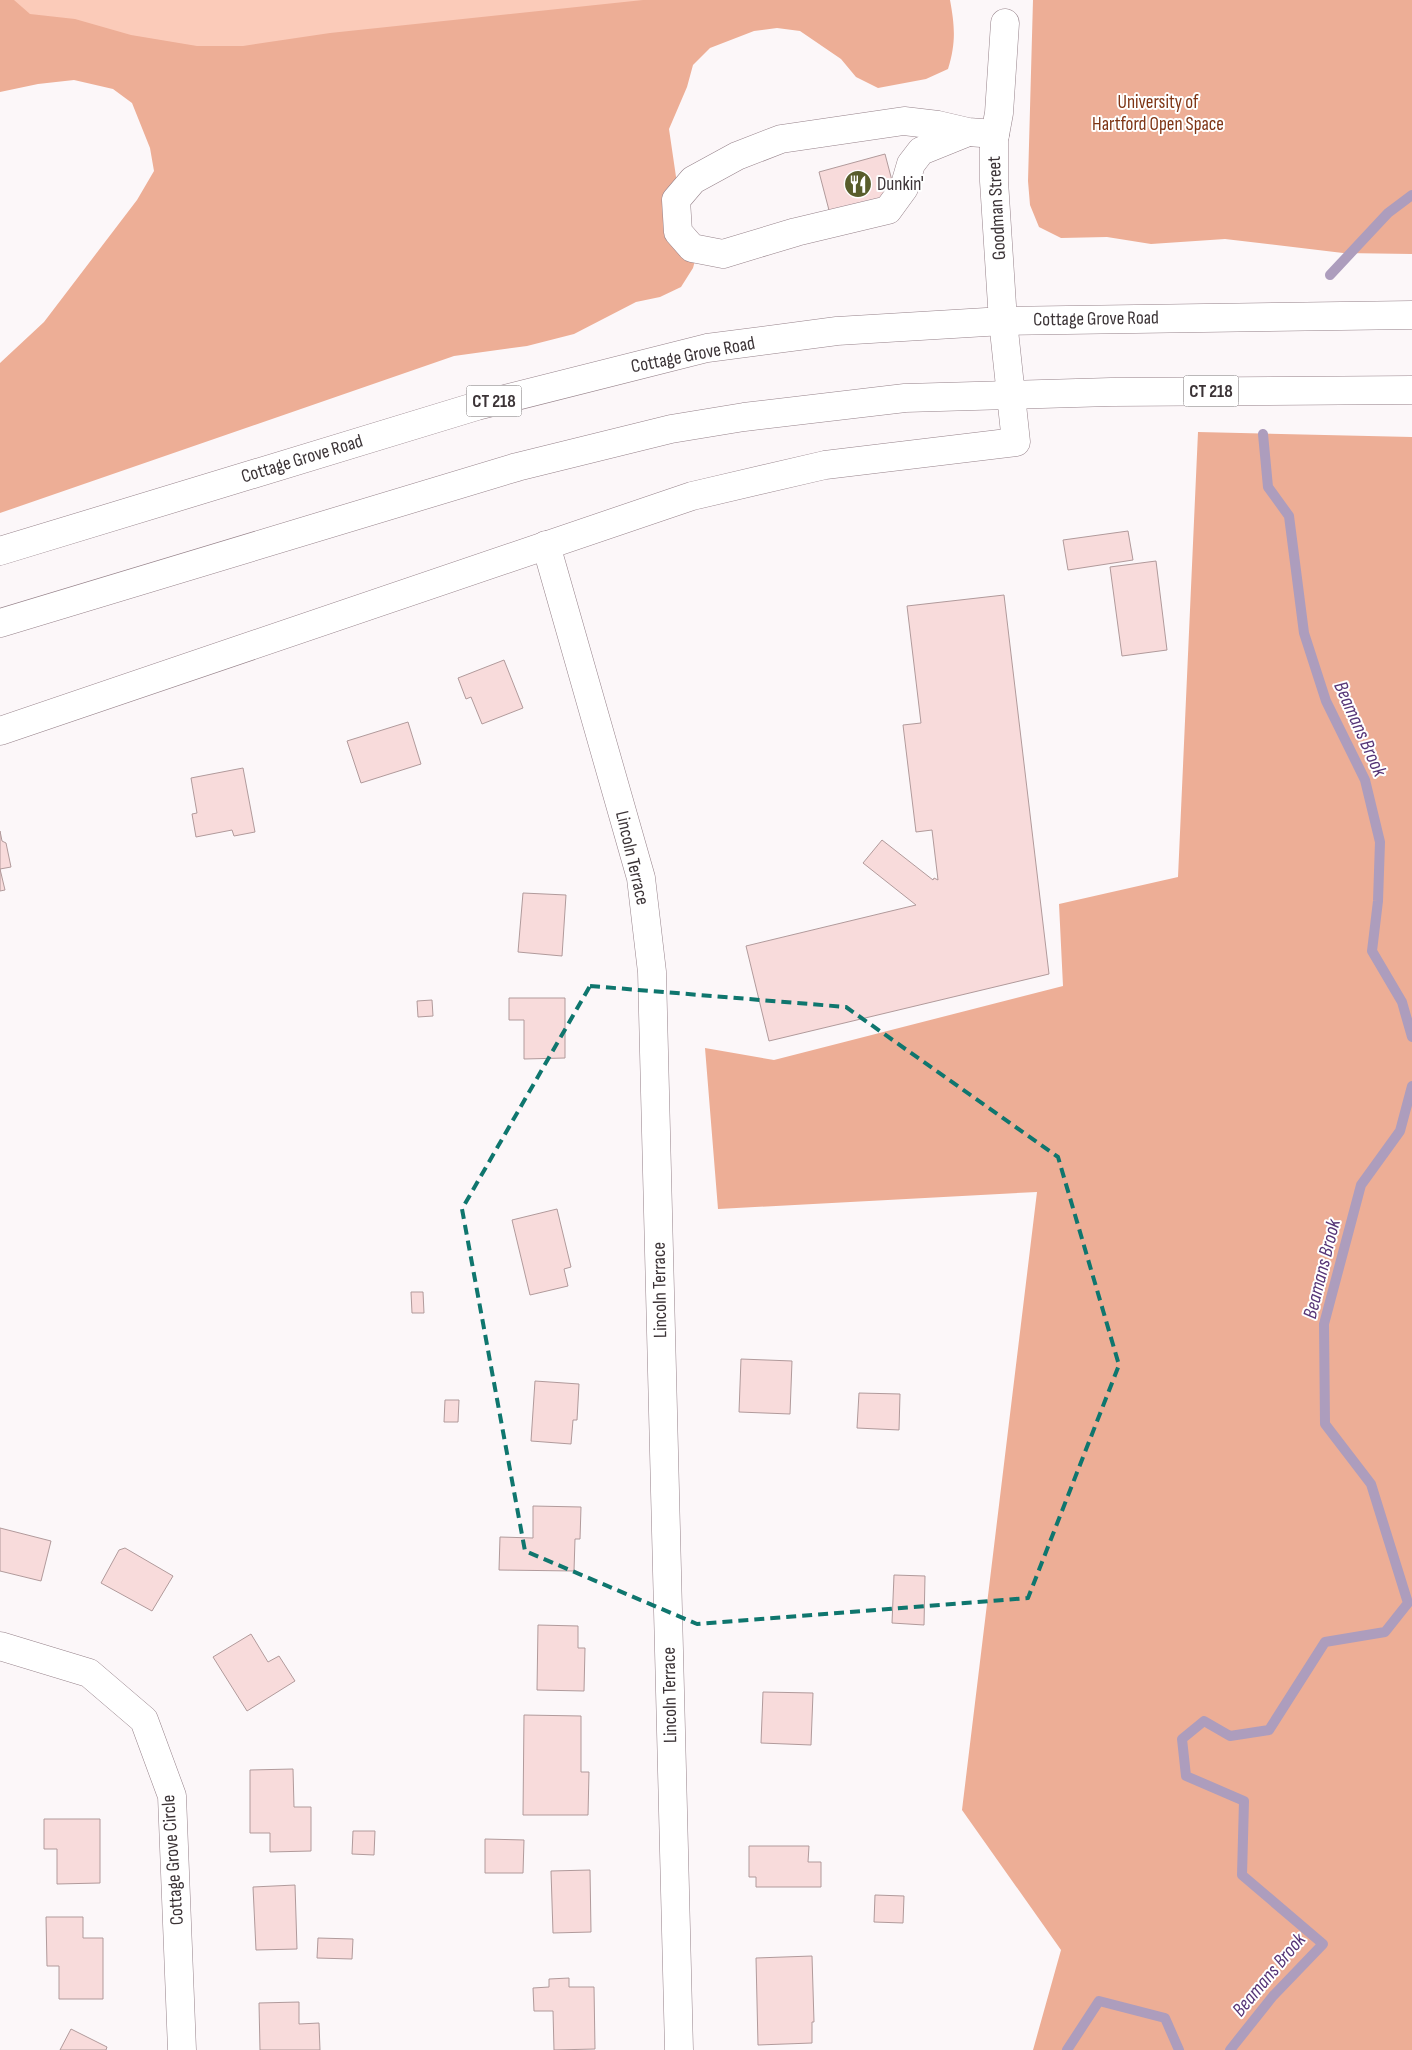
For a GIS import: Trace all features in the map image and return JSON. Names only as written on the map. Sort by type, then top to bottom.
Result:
[{"type":"street","name":"Goodman Street","points":[[1005,23],[999,113],[982,133],[994,181],[1003,321],[1011,394]]},
{"type":"street","points":[[904,121],[982,133],[921,151],[911,164],[904,188],[888,210],[796,232],[724,254],[692,248],[678,232],[676,200],[693,180],[737,156],[781,139],[904,121]]},
{"type":"street","name":"Cottage Grove Road","points":[[0,552],[478,406],[707,348],[837,331],[1003,321],[1412,315]]},
{"type":"street","name":"CT 218","points":[[0,623],[517,467],[671,429],[744,417],[905,398],[1011,394],[1412,390]]},
{"type":"street","points":[[0,731],[692,496],[825,465],[1016,442],[1011,394]]},
{"type":"street","name":"Lincoln Terrace","points":[[546,545],[641,878],[652,972],[679,2050]]},
{"type":"street","name":"Cottage Grove Circle","points":[[0,1646],[89,1673],[144,1720],[172,1796],[182,2050]]},
{"type":"highlighted area","points":[[590,986],[846,1007],[1058,1157],[1119,1365],[1028,1598],[697,1624],[525,1551],[462,1209]]},
{"type":"shaded area","points":[[0,0],[787,0],[0,71]]},
{"type":"green space","points":[[0,0],[14,0],[30,14],[75,19],[131,35],[197,46],[243,46],[330,33],[643,0],[950,0],[954,35],[948,69],[926,79],[878,88],[856,77],[841,59],[800,31],[777,28],[754,31],[710,48],[693,65],[687,87],[669,129],[680,204],[699,246],[693,268],[681,287],[660,297],[636,302],[574,334],[527,346],[454,356],[0,513],[0,363],[44,322],[137,200],[154,171],[150,148],[132,103],[113,89],[74,80],[38,84],[0,92]]},
{"type":"green space","name":"University of Hartford Open Space","points":[[1033,0],[1412,0],[1412,254],[1343,253],[1225,239],[1151,244],[1107,237],[1061,238],[1039,227],[1030,205],[1028,181]]},
{"type":"green space","points":[[1198,432],[1412,437],[1412,2050],[1033,2050],[1061,1950],[962,1810],[1037,1192],[718,1209],[705,1048],[774,1060],[1063,986],[1059,904],[1178,877]]},
{"type":"building","name":"Dunkin'","points":[[885,154],[896,196],[830,214],[819,172]]},
{"type":"building","points":[[1128,531],[1133,560],[1068,570],[1063,540]]},
{"type":"building","points":[[1156,561],[1167,650],[1122,656],[1110,567]]},
{"type":"building","points":[[1004,595],[1049,974],[769,1041],[746,946],[916,905],[863,863],[882,840],[933,880],[934,878],[938,880],[932,830],[916,832],[903,725],[921,723],[907,606]]},
{"type":"building","points":[[504,660],[523,708],[482,724],[471,697],[466,699],[458,678]]},
{"type":"building","points":[[408,722],[421,764],[361,783],[347,741]]},
{"type":"building","points":[[243,768],[255,832],[234,836],[232,830],[196,837],[192,814],[197,813],[191,778]]},
{"type":"building","points":[[0,831],[2,841],[6,843],[11,867],[0,869]]},
{"type":"building","points":[[0,869],[5,890],[0,891]]},
{"type":"building","points":[[523,893],[566,895],[562,956],[518,952]]},
{"type":"building","points":[[509,998],[565,998],[565,1058],[524,1059],[524,1020],[509,1020]]},
{"type":"building","points":[[432,1000],[433,1016],[418,1017],[417,1001]]},
{"type":"building","points":[[557,1209],[571,1267],[564,1269],[568,1286],[530,1295],[512,1220]]},
{"type":"building","points":[[411,1292],[423,1292],[424,1313],[412,1313]]},
{"type":"building","points":[[741,1359],[792,1361],[790,1414],[739,1412]]},
{"type":"building","points":[[535,1381],[579,1384],[577,1420],[573,1420],[571,1444],[531,1441]]},
{"type":"building","points":[[859,1393],[900,1394],[899,1430],[857,1428]]},
{"type":"building","points":[[445,1400],[459,1400],[458,1422],[444,1422]]},
{"type":"building","points":[[533,1506],[581,1507],[580,1539],[575,1539],[574,1571],[499,1570],[500,1537],[533,1538]]},
{"type":"building","points":[[0,1528],[51,1541],[41,1581],[0,1571]]},
{"type":"building","points":[[125,1548],[173,1576],[152,1611],[101,1583],[119,1550]]},
{"type":"building","points":[[894,1575],[925,1576],[924,1625],[892,1623]]},
{"type":"building","points":[[538,1625],[578,1626],[578,1648],[585,1648],[584,1691],[537,1690]]},
{"type":"building","points":[[251,1634],[268,1662],[279,1656],[295,1681],[247,1711],[213,1657]]},
{"type":"building","points":[[763,1692],[813,1693],[811,1745],[761,1743]]},
{"type":"building","points":[[524,1715],[581,1716],[581,1772],[589,1772],[588,1815],[523,1815]]},
{"type":"building","points":[[293,1769],[294,1807],[311,1807],[311,1851],[270,1852],[270,1833],[250,1833],[250,1770]]},
{"type":"building","points":[[44,1819],[100,1819],[100,1883],[57,1884],[57,1849],[44,1849]]},
{"type":"building","points":[[353,1831],[375,1831],[374,1855],[352,1854]]},
{"type":"building","points":[[485,1839],[524,1840],[523,1873],[485,1873]]},
{"type":"building","points":[[749,1846],[809,1846],[808,1862],[821,1862],[821,1887],[756,1887],[756,1877],[749,1877]]},
{"type":"building","points":[[590,1870],[591,1932],[553,1933],[551,1871]]},
{"type":"building","points":[[295,1885],[297,1949],[256,1950],[253,1887]]},
{"type":"building","points":[[875,1895],[904,1896],[903,1923],[874,1922]]},
{"type":"building","points":[[46,1917],[83,1917],[83,1938],[103,1938],[103,1999],[59,1999],[59,1966],[47,1966]]},
{"type":"building","points":[[318,1938],[353,1939],[352,1959],[317,1958]]},
{"type":"building","points":[[812,1956],[814,2022],[812,2022],[812,2043],[758,2045],[756,1958]]},
{"type":"building","points":[[569,1978],[569,1987],[594,1987],[595,2049],[554,2050],[553,2011],[534,2011],[533,1988],[549,1987],[549,1979]]},
{"type":"building","points":[[299,2002],[299,2024],[319,2023],[320,2050],[260,2050],[259,2003]]},
{"type":"building","points":[[71,2029],[107,2047],[106,2050],[60,2050]]},
{"type":"waterway","name":"Beamans Brook","points":[[1330,275],[1388,213],[1412,195]]},
{"type":"waterway","name":"Beamans Brook","points":[[1263,434],[1268,487],[1289,516],[1304,633],[1326,701],[1365,780],[1380,842],[1378,901],[1372,951],[1402,1002],[1412,1037]]},
{"type":"waterway","name":"Beamans Brook","points":[[1230,2050],[1273,1996],[1323,1944],[1242,1875],[1244,1801],[1186,1776],[1182,1739],[1204,1721],[1230,1736],[1269,1730],[1325,1642],[1385,1632],[1408,1603],[1371,1484],[1325,1424],[1324,1324],[1361,1185],[1400,1131],[1412,1086]]},
{"type":"waterway","name":"Beamans Brook","points":[[1067,2050],[1099,2001],[1165,2018],[1179,2050]]},
{"type":"place","name":"Dunkin'","points":[[858,184]]}]
